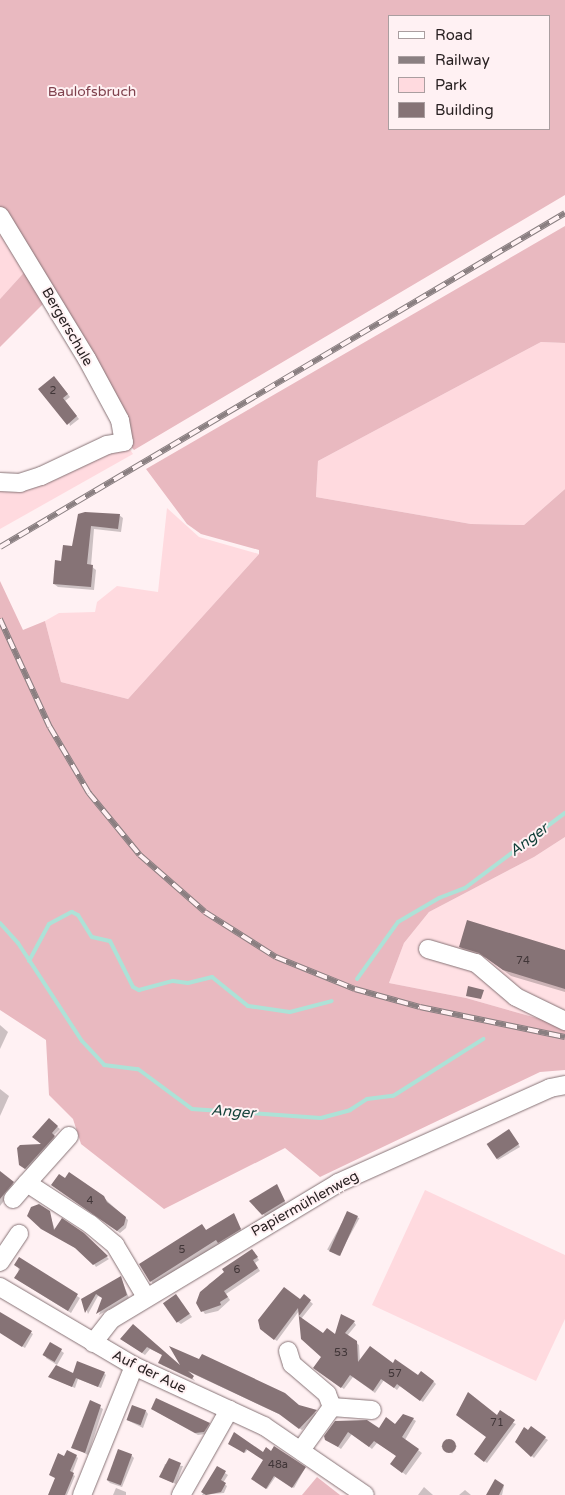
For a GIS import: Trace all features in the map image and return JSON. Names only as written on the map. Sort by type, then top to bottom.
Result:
[{"type":"street","name":"Bergerschule","points":[[0,216],[92,368],[120,420],[124,442],[107,445],[34,478],[6,484],[0,482]]},
{"type":"street","points":[[428,949],[476,963],[516,997],[542,1012],[565,1021]]},
{"type":"street","name":"Papiermühlenweg","points":[[92,1343],[106,1324],[146,1297],[338,1183],[550,1088],[565,1085]]},
{"type":"street","points":[[13,1199],[69,1136]]},
{"type":"street","points":[[27,1183],[109,1240],[146,1297]]},
{"type":"street","points":[[0,1262],[19,1234]]},
{"type":"street","name":"Auf der Aue","points":[[0,1287],[92,1343],[134,1366],[264,1426],[302,1450],[365,1495]]},
{"type":"street","points":[[288,1352],[292,1364],[327,1394],[332,1407]]},
{"type":"street","points":[[82,1495],[134,1366]]},
{"type":"street","points":[[332,1407],[372,1410]]},
{"type":"street","points":[[302,1450],[332,1407]]},
{"type":"street","points":[[181,1495],[229,1410]]},
{"type":"shaded area","points":[[565,837],[565,1026],[466,998],[389,983],[404,943],[429,912],[534,857]]},
{"type":"green space","name":"Baulofsbruch","points":[[0,0],[565,0],[565,195],[134,450],[125,440],[0,210]]},
{"type":"green space","points":[[0,221],[29,267],[0,299]]},
{"type":"green space","points":[[565,226],[565,343],[541,342],[318,461],[316,497],[471,524],[524,525],[565,489],[565,837],[534,857],[429,912],[404,943],[389,983],[466,998],[565,1026],[565,1070],[540,1072],[320,1177],[285,1148],[164,1209],[81,1144],[73,1119],[49,1095],[46,1040],[0,1010],[0,581],[23,630],[45,621],[61,682],[128,699],[259,554],[259,550],[201,534],[187,524],[146,469]]},
{"type":"green space","points":[[29,267],[49,298],[0,347],[0,299]]},
{"type":"green space","points":[[541,342],[565,343],[565,489],[524,525],[471,524],[316,497],[318,461]]},
{"type":"green space","points":[[129,448],[133,454],[0,529],[0,483]]},
{"type":"green space","points":[[167,508],[199,537],[259,554],[128,699],[61,682],[45,621],[59,613],[95,612],[97,602],[117,586],[158,592]]},
{"type":"green space","points":[[425,1190],[565,1255],[565,1319],[536,1381],[372,1305]]},
{"type":"green space","points":[[317,1477],[340,1495],[302,1495]]},
{"type":"building","points":[[54,376],[68,394],[63,398],[77,416],[67,425],[38,389]]},
{"type":"building","points":[[85,512],[120,514],[118,529],[91,526],[87,564],[93,565],[91,587],[53,584],[55,560],[61,561],[63,545],[72,546],[78,514]]},
{"type":"building","points":[[467,920],[565,950],[565,989],[503,970],[479,953],[459,947]]},
{"type":"building","points":[[468,986],[484,990],[481,999],[466,996]]},
{"type":"building","points":[[49,1118],[58,1126],[52,1133],[55,1136],[25,1169],[19,1165],[17,1148],[20,1145],[41,1144],[32,1137]]},
{"type":"building","points":[[509,1129],[519,1144],[497,1159],[487,1144]]},
{"type":"building","points":[[0,1171],[14,1182],[0,1199]]},
{"type":"building","points":[[69,1172],[104,1196],[107,1202],[126,1217],[124,1225],[117,1231],[51,1185],[59,1174],[65,1178]]},
{"type":"building","points":[[277,1184],[285,1201],[262,1215],[249,1201]]},
{"type":"building","points":[[39,1204],[50,1211],[54,1230],[62,1218],[84,1233],[108,1256],[93,1265],[75,1248],[41,1229],[27,1216],[31,1207]]},
{"type":"building","points":[[347,1211],[358,1216],[340,1256],[329,1251]]},
{"type":"building","points":[[234,1213],[241,1229],[218,1243],[216,1240],[150,1282],[139,1264],[202,1224],[206,1230]]},
{"type":"building","points":[[252,1249],[258,1257],[253,1260],[258,1268],[224,1291],[228,1297],[220,1302],[221,1305],[201,1312],[196,1303],[200,1292],[224,1272],[222,1269]]},
{"type":"building","points":[[19,1257],[78,1294],[68,1311],[14,1278],[20,1269],[14,1265]]},
{"type":"building","points":[[121,1276],[127,1295],[96,1314],[102,1298],[96,1294],[85,1313],[81,1299]]},
{"type":"building","points":[[284,1287],[300,1299],[304,1294],[311,1300],[299,1316],[323,1333],[327,1328],[335,1334],[341,1314],[355,1321],[345,1333],[357,1341],[358,1362],[370,1346],[393,1363],[395,1359],[418,1375],[421,1371],[434,1381],[420,1401],[397,1384],[394,1388],[381,1379],[373,1391],[350,1375],[341,1388],[313,1368],[321,1357],[301,1339],[298,1308],[274,1340],[260,1329],[258,1320]]},
{"type":"building","points":[[176,1294],[190,1314],[177,1323],[163,1303]]},
{"type":"building","points":[[0,1312],[32,1331],[22,1347],[0,1333]]},
{"type":"building","points":[[133,1324],[180,1365],[169,1346],[199,1359],[202,1354],[285,1393],[299,1405],[317,1410],[299,1429],[279,1414],[188,1371],[194,1376],[192,1379],[158,1363],[162,1355],[147,1347],[142,1353],[120,1339]]},
{"type":"building","points":[[50,1342],[62,1349],[55,1362],[42,1355]]},
{"type":"building","points":[[77,1361],[105,1372],[98,1387],[76,1378],[72,1387],[48,1377],[56,1365],[73,1373]]},
{"type":"building","points":[[468,1392],[497,1415],[500,1410],[515,1420],[484,1462],[474,1454],[486,1437],[456,1415]]},
{"type":"building","points":[[156,1398],[210,1423],[204,1432],[195,1433],[151,1409]]},
{"type":"building","points":[[90,1400],[101,1405],[85,1453],[71,1448]]},
{"type":"building","points":[[132,1405],[146,1410],[141,1425],[127,1420]]},
{"type":"building","points":[[403,1414],[414,1418],[402,1437],[419,1449],[402,1473],[390,1464],[396,1456],[374,1441],[369,1447],[348,1432],[338,1447],[325,1440],[324,1436],[335,1421],[367,1420],[379,1428],[386,1417],[395,1424]]},
{"type":"building","points":[[531,1426],[546,1437],[531,1457],[515,1442],[524,1427],[528,1430]]},
{"type":"building","points":[[234,1432],[263,1452],[266,1447],[271,1451],[274,1446],[306,1467],[292,1488],[274,1476],[266,1489],[251,1479],[263,1460],[246,1449],[244,1453],[228,1444]]},
{"type":"building","points":[[449,1439],[454,1441],[456,1446],[454,1451],[449,1453],[444,1451],[442,1446],[444,1441]]},
{"type":"building","points":[[118,1449],[132,1454],[121,1485],[107,1480]]},
{"type":"building","points":[[67,1450],[77,1455],[70,1471],[74,1473],[65,1495],[48,1495],[55,1478],[49,1475],[58,1453],[64,1456]]},
{"type":"building","points":[[169,1458],[181,1463],[173,1483],[159,1477]]},
{"type":"building","points":[[217,1466],[226,1471],[221,1480],[226,1483],[221,1492],[206,1495],[201,1492]]},
{"type":"building","points":[[495,1479],[504,1485],[499,1495],[486,1495]]},
{"type":"waterway","name":"Anger","points":[[357,979],[398,922],[439,898],[465,888],[565,813]]},
{"type":"waterway","name":"Anger","points":[[29,961],[49,924],[72,912],[78,915],[92,937],[110,941],[133,987],[139,990],[173,981],[188,983],[212,977],[248,1006],[290,1012],[332,1001]]},
{"type":"waterway","name":"Anger","points":[[0,923],[18,943],[82,1041],[104,1065],[138,1069],[192,1109],[321,1118],[350,1110],[367,1099],[393,1096],[483,1039]]},
{"type":"railway","points":[[0,547],[565,213]]},
{"type":"railway","points":[[0,619],[50,727],[89,793],[140,855],[205,912],[276,957],[355,989],[420,1007],[565,1037]]}]
